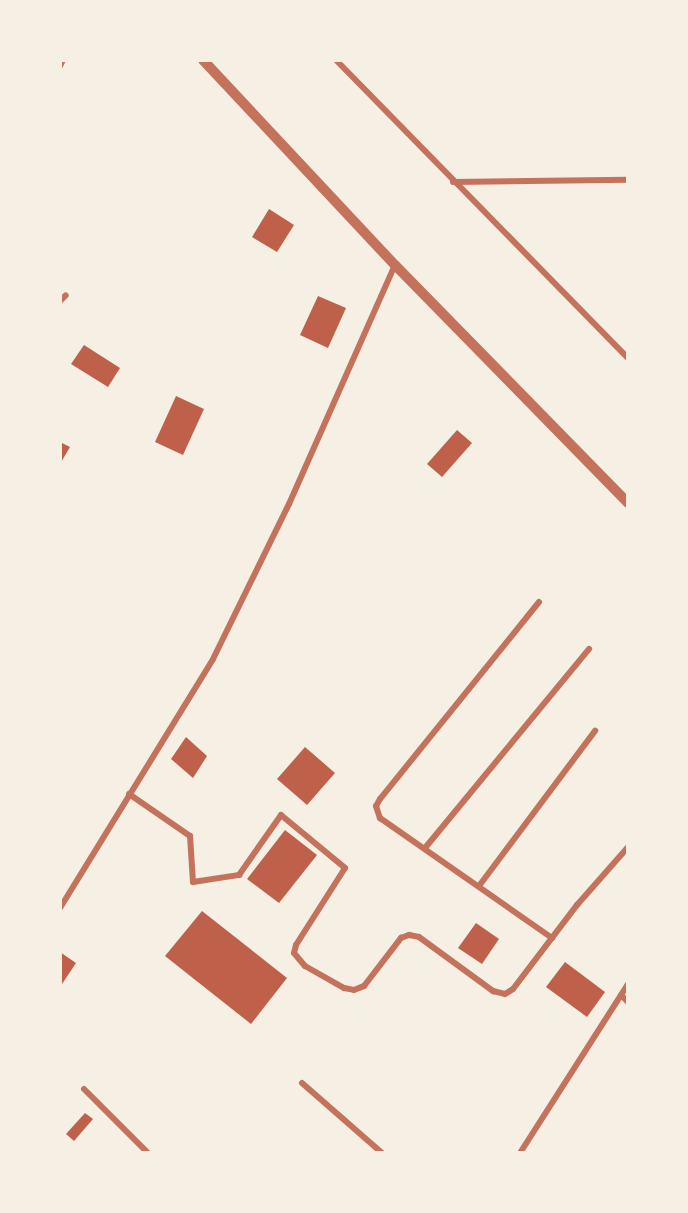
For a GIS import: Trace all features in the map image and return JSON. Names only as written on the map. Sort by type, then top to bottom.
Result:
[{"type":"street","points":[[60,66],[63,60]]},
{"type":"street","points":[[203,60],[395,264],[628,503]]},
{"type":"street","points":[[336,60],[453,182],[628,358]]},
{"type":"street","points":[[453,182],[628,180]]},
{"type":"street","points":[[60,908],[213,659],[289,504],[395,264]]},
{"type":"street","points":[[60,301],[66,294]]},
{"type":"street","points":[[539,602],[376,806],[380,818],[552,938]]},
{"type":"street","points":[[425,848],[589,650]]},
{"type":"street","points":[[479,886],[595,731]]},
{"type":"street","points":[[129,794],[190,836],[193,882],[239,875],[280,815],[345,868],[296,945],[294,953],[305,966],[344,988],[354,990],[364,986],[401,938],[409,935],[419,937],[493,991],[505,994],[513,989],[628,847]]},
{"type":"street","points":[[520,1153],[628,984]]},
{"type":"street","points":[[621,995],[628,1002]]},
{"type":"street","points":[[302,1083],[381,1153]]},
{"type":"street","points":[[84,1089],[148,1153]]},
{"type":"building","points":[[269,209],[294,225],[277,252],[252,237]]},
{"type":"building","points":[[318,296],[346,308],[328,348],[300,335]]},
{"type":"building","points":[[84,345],[120,368],[108,387],[71,364]]},
{"type":"building","points":[[176,396],[204,409],[183,455],[155,442]]},
{"type":"building","points":[[457,430],[472,443],[442,477],[427,464]]},
{"type":"building","points":[[60,442],[70,447],[60,464]]},
{"type":"building","points":[[186,737],[207,756],[193,778],[171,759]]},
{"type":"building","points":[[305,747],[335,773],[307,805],[277,779]]},
{"type":"building","points":[[285,830],[317,855],[279,903],[247,879]]},
{"type":"building","points":[[202,911],[287,978],[251,1024],[165,956]]},
{"type":"building","points":[[476,923],[499,939],[482,964],[458,948]]},
{"type":"building","points":[[60,952],[76,963],[60,987]]},
{"type":"building","points":[[565,962],[605,992],[587,1017],[546,987]]},
{"type":"building","points":[[85,1113],[93,1119],[74,1141],[66,1134]]}]
